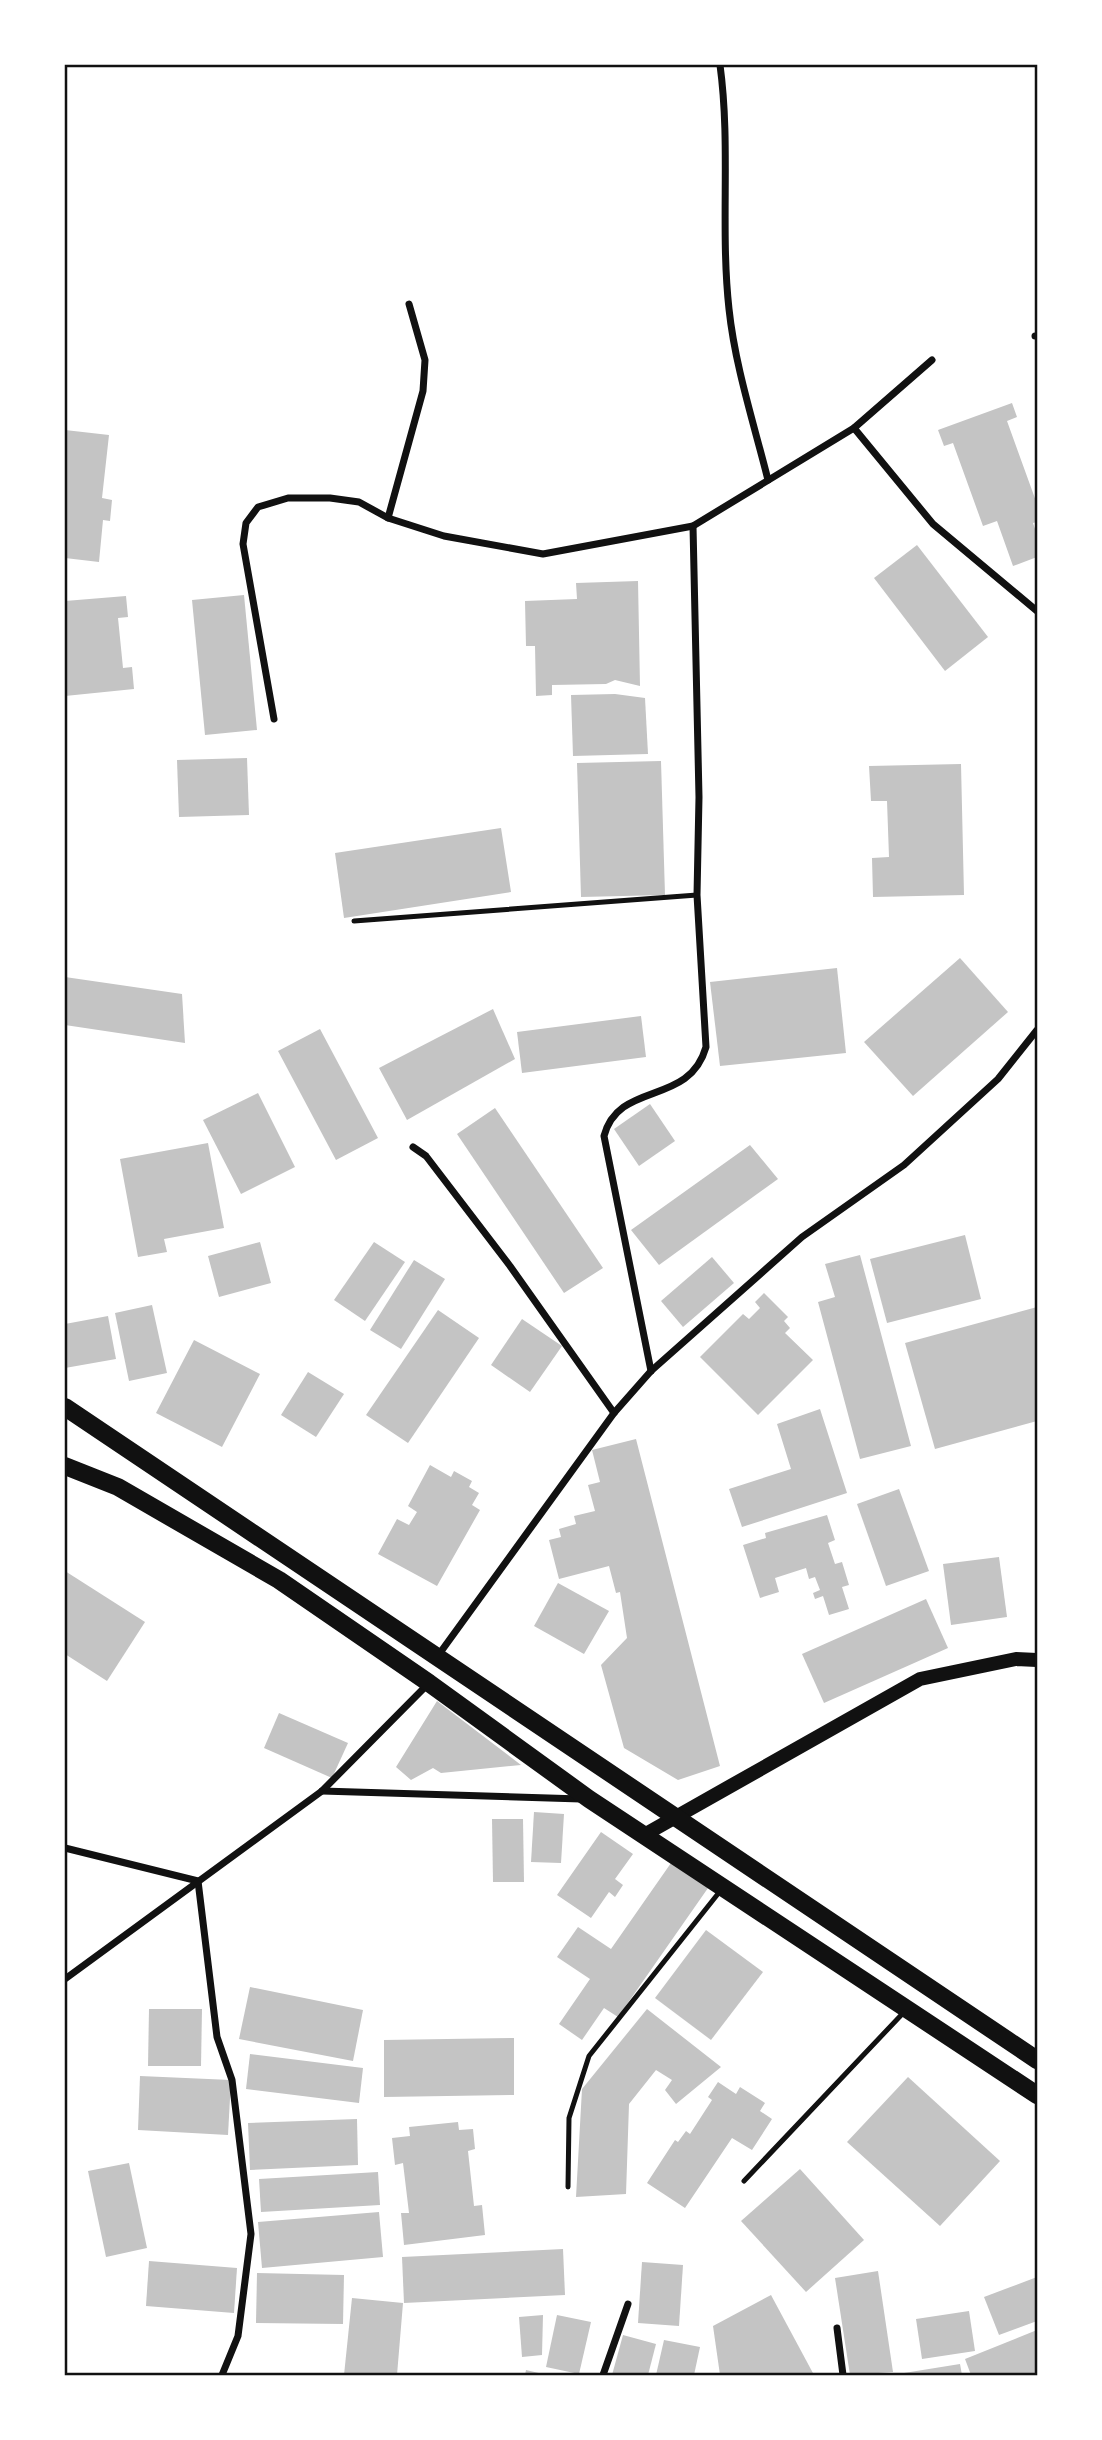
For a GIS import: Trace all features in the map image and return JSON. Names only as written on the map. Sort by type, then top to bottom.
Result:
[{"type":"main road","points":[[65,1407],[1037,2060]]},
{"type":"main road","points":[[65,1466],[118,1487],[279,1580],[429,1683],[589,1799],[1037,2095]]},
{"type":"main road","points":[[644,1835],[920,1679],[1016,1659],[1037,1660]]},
{"type":"street","points":[[720,65],[726,110],[724,212],[729,311],[747,401],[768,480]]},
{"type":"street","points":[[388,518],[423,391],[425,360],[409,304]]},
{"type":"street","points":[[274,719],[243,544],[246,523],[258,507],[288,498],[330,498],[359,502],[388,518],[444,536],[543,554],[693,526],[854,428],[932,360]]},
{"type":"street","points":[[854,428],[933,524],[1037,611]]},
{"type":"street","points":[[651,1371],[604,1136],[609,1120],[621,1107],[690,1078],[702,1062],[706,1047],[697,895],[699,797],[693,526]]},
{"type":"street","points":[[436,1657],[614,1413],[651,1371],[802,1237],[904,1165],[998,1079],[1037,1030]]},
{"type":"street","points":[[413,1147],[426,1156],[510,1266],[614,1413]]},
{"type":"street","points":[[65,1979],[322,1791],[429,1683]]},
{"type":"street","points":[[322,1791],[589,1799]]},
{"type":"street","points":[[65,1848],[198,1881]]},
{"type":"street","points":[[198,1881],[217,2037],[232,2080],[251,2234],[238,2336],[222,2375]]},
{"type":"street","points":[[603,2375],[628,2304]]},
{"type":"street","points":[[837,2328],[843,2375]]},
{"type":"lane","points":[[354,921],[697,895]]},
{"type":"lane","points":[[568,2187],[569,2118],[589,2056],[723,1888]]},
{"type":"lane","points":[[744,2181],[906,2010]]},
{"type":"building","points":[[1012,403],[1017,417],[1007,421],[1037,504],[1037,522],[1033,523],[1037,535],[1037,557],[1013,566],[997,521],[983,526],[953,443],[944,446],[938,430]]},
{"type":"building","points":[[65,430],[109,435],[102,498],[112,500],[110,521],[103,520],[99,562],[65,558]]},
{"type":"building","points":[[917,545],[988,637],[945,671],[874,578]]},
{"type":"building","points":[[638,581],[640,686],[615,680],[606,684],[552,685],[552,695],[536,696],[535,646],[526,646],[525,601],[577,599],[576,583]]},
{"type":"building","points":[[244,595],[257,730],[205,735],[192,600]]},
{"type":"building","points":[[126,596],[128,617],[118,618],[123,668],[132,667],[134,689],[65,696],[65,601]]},
{"type":"building","points":[[615,694],[645,698],[648,754],[573,756],[571,695]]},
{"type":"building","points":[[247,758],[249,815],[179,817],[177,760]]},
{"type":"building","points":[[661,761],[665,895],[581,897],[577,763]]},
{"type":"building","points":[[961,764],[964,895],[873,897],[872,858],[889,857],[887,801],[871,801],[869,766]]},
{"type":"building","points":[[501,828],[511,892],[344,918],[335,853]]},
{"type":"building","points":[[960,958],[1008,1012],[913,1096],[864,1042]]},
{"type":"building","points":[[837,968],[846,1053],[720,1066],[710,982]]},
{"type":"building","points":[[65,977],[182,994],[185,1043],[65,1025]]},
{"type":"building","points":[[493,1009],[515,1059],[407,1120],[379,1068]]},
{"type":"building","points":[[641,1016],[646,1057],[522,1073],[517,1032]]},
{"type":"building","points":[[320,1029],[378,1138],[336,1160],[278,1051]]},
{"type":"building","points":[[258,1093],[295,1167],[241,1194],[203,1120]]},
{"type":"building","points":[[650,1104],[675,1141],[639,1166],[614,1129]]},
{"type":"building","points":[[495,1108],[603,1268],[564,1293],[457,1134]]},
{"type":"building","points":[[208,1143],[224,1228],[164,1239],[167,1252],[138,1257],[120,1159]]},
{"type":"building","points":[[750,1145],[778,1179],[659,1265],[631,1230]]},
{"type":"building","points":[[965,1235],[981,1299],[887,1323],[870,1259]]},
{"type":"building","points":[[260,1242],[271,1283],[219,1297],[208,1256]]},
{"type":"building","points":[[374,1242],[405,1262],[365,1321],[334,1300]]},
{"type":"building","points":[[860,1255],[911,1446],[860,1459],[818,1302],[835,1297],[825,1264]]},
{"type":"building","points":[[712,1257],[734,1283],[683,1327],[661,1301]]},
{"type":"building","points":[[414,1260],[445,1279],[401,1349],[370,1330]]},
{"type":"building","points":[[764,1293],[788,1317],[784,1321],[790,1328],[785,1333],[813,1360],[758,1415],[700,1357],[743,1314],[749,1319],[760,1308],[755,1302]]},
{"type":"building","points":[[152,1305],[167,1373],[129,1381],[115,1313]]},
{"type":"building","points":[[1037,1307],[1037,1421],[935,1449],[905,1343]]},
{"type":"building","points":[[438,1310],[479,1338],[408,1443],[366,1415]]},
{"type":"building","points":[[108,1316],[116,1359],[65,1368],[65,1324]]},
{"type":"building","points":[[522,1319],[562,1346],[530,1392],[491,1365]]},
{"type":"building","points":[[194,1340],[260,1374],[222,1447],[156,1413]]},
{"type":"building","points":[[308,1372],[344,1394],[316,1437],[281,1415]]},
{"type":"building","points":[[820,1409],[847,1493],[742,1527],[729,1489],[791,1469],[777,1424]]},
{"type":"building","points":[[636,1439],[720,1766],[678,1780],[624,1748],[601,1665],[627,1638],[620,1592],[616,1593],[609,1566],[559,1579],[549,1540],[561,1537],[559,1529],[576,1524],[574,1516],[595,1511],[588,1485],[600,1482],[592,1450]]},
{"type":"building","points":[[430,1465],[451,1477],[454,1471],[472,1481],[469,1487],[479,1493],[472,1505],[480,1510],[437,1586],[378,1554],[397,1519],[409,1525],[417,1512],[408,1506]]},
{"type":"building","points":[[899,1489],[929,1571],[886,1586],[857,1504]]},
{"type":"building","points":[[827,1515],[835,1540],[828,1543],[835,1564],[842,1562],[849,1585],[842,1587],[849,1609],[829,1615],[823,1596],[815,1599],[813,1593],[820,1590],[815,1577],[809,1579],[806,1568],[775,1578],[779,1592],[760,1598],[743,1545],[766,1538],[765,1533]]},
{"type":"building","points":[[999,1557],[1007,1617],[951,1625],[943,1564]]},
{"type":"building","points":[[65,1571],[145,1622],[107,1681],[65,1654]]},
{"type":"building","points":[[558,1583],[609,1611],[584,1654],[534,1626]]},
{"type":"building","points":[[926,1599],[948,1648],[824,1703],[802,1654]]},
{"type":"building","points":[[437,1701],[521,1765],[441,1773],[433,1768],[411,1780],[396,1767]]},
{"type":"building","points":[[279,1713],[348,1743],[332,1778],[264,1748]]},
{"type":"building","points":[[534,1812],[564,1814],[561,1863],[531,1862]]},
{"type":"building","points":[[492,1819],[523,1819],[524,1882],[493,1882]]},
{"type":"building","points":[[601,1832],[633,1854],[615,1879],[623,1885],[615,1897],[609,1892],[591,1918],[557,1895]]},
{"type":"building","points":[[671,1863],[708,1888],[618,2017],[604,2008],[582,2040],[559,2024],[590,1979],[557,1957],[578,1927],[611,1949]]},
{"type":"building","points":[[706,1930],[763,1972],[711,2040],[655,1998]]},
{"type":"building","points":[[250,1987],[363,2010],[353,2061],[239,2039]]},
{"type":"building","points":[[149,2009],[202,2009],[201,2066],[148,2066]]},
{"type":"building","points":[[647,2009],[721,2067],[676,2104],[665,2090],[672,2080],[656,2070],[629,2104],[626,2194],[576,2197],[582,2089]]},
{"type":"building","points":[[514,2038],[514,2095],[384,2097],[384,2040]]},
{"type":"building","points":[[250,2054],[363,2068],[359,2103],[246,2089]]},
{"type":"building","points":[[140,2076],[231,2080],[228,2135],[138,2130]]},
{"type":"building","points":[[908,2077],[1000,2161],[940,2226],[847,2142]]},
{"type":"building","points":[[718,2082],[736,2094],[740,2087],[765,2103],[760,2111],[772,2119],[752,2150],[732,2138],[685,2208],[647,2183],[675,2140],[678,2142],[686,2131],[690,2134],[712,2100],[708,2097]]},
{"type":"building","points":[[357,2119],[358,2165],[250,2170],[248,2123]]},
{"type":"building","points":[[458,2122],[459,2130],[473,2129],[475,2149],[468,2151],[474,2206],[482,2205],[485,2235],[404,2245],[401,2213],[409,2213],[403,2163],[395,2165],[392,2138],[410,2136],[409,2127]]},
{"type":"building","points":[[129,2163],[147,2248],[106,2257],[88,2171]]},
{"type":"building","points":[[800,2169],[864,2240],[806,2292],[741,2221]]},
{"type":"building","points":[[378,2172],[380,2205],[261,2212],[259,2179]]},
{"type":"building","points":[[379,2212],[383,2257],[262,2268],[258,2222]]},
{"type":"building","points":[[563,2249],[565,2295],[404,2303],[402,2257]]},
{"type":"building","points":[[149,2261],[237,2268],[234,2313],[146,2306]]},
{"type":"building","points":[[642,2262],[683,2265],[679,2326],[638,2323]]},
{"type":"building","points":[[878,2271],[893,2372],[850,2375],[835,2278]]},
{"type":"building","points":[[257,2273],[344,2275],[343,2324],[256,2323]]},
{"type":"building","points":[[1037,2277],[1037,2321],[999,2335],[984,2297]]},
{"type":"building","points":[[771,2295],[814,2375],[720,2375],[713,2326]]},
{"type":"building","points":[[352,2298],[403,2303],[397,2375],[344,2375]]},
{"type":"building","points":[[969,2311],[975,2351],[922,2359],[916,2319]]},
{"type":"building","points":[[543,2315],[542,2355],[522,2357],[519,2317]]},
{"type":"building","points":[[557,2315],[591,2322],[579,2374],[546,2367]]},
{"type":"building","points":[[1037,2330],[1037,2375],[971,2375],[965,2359]]},
{"type":"building","points":[[623,2335],[656,2344],[648,2375],[612,2375]]},
{"type":"building","points":[[664,2340],[700,2347],[694,2375],[656,2375]]},
{"type":"building","points":[[960,2364],[962,2375],[904,2373]]},
{"type":"building","points":[[526,2370],[543,2374],[543,2375],[525,2375]]}]
